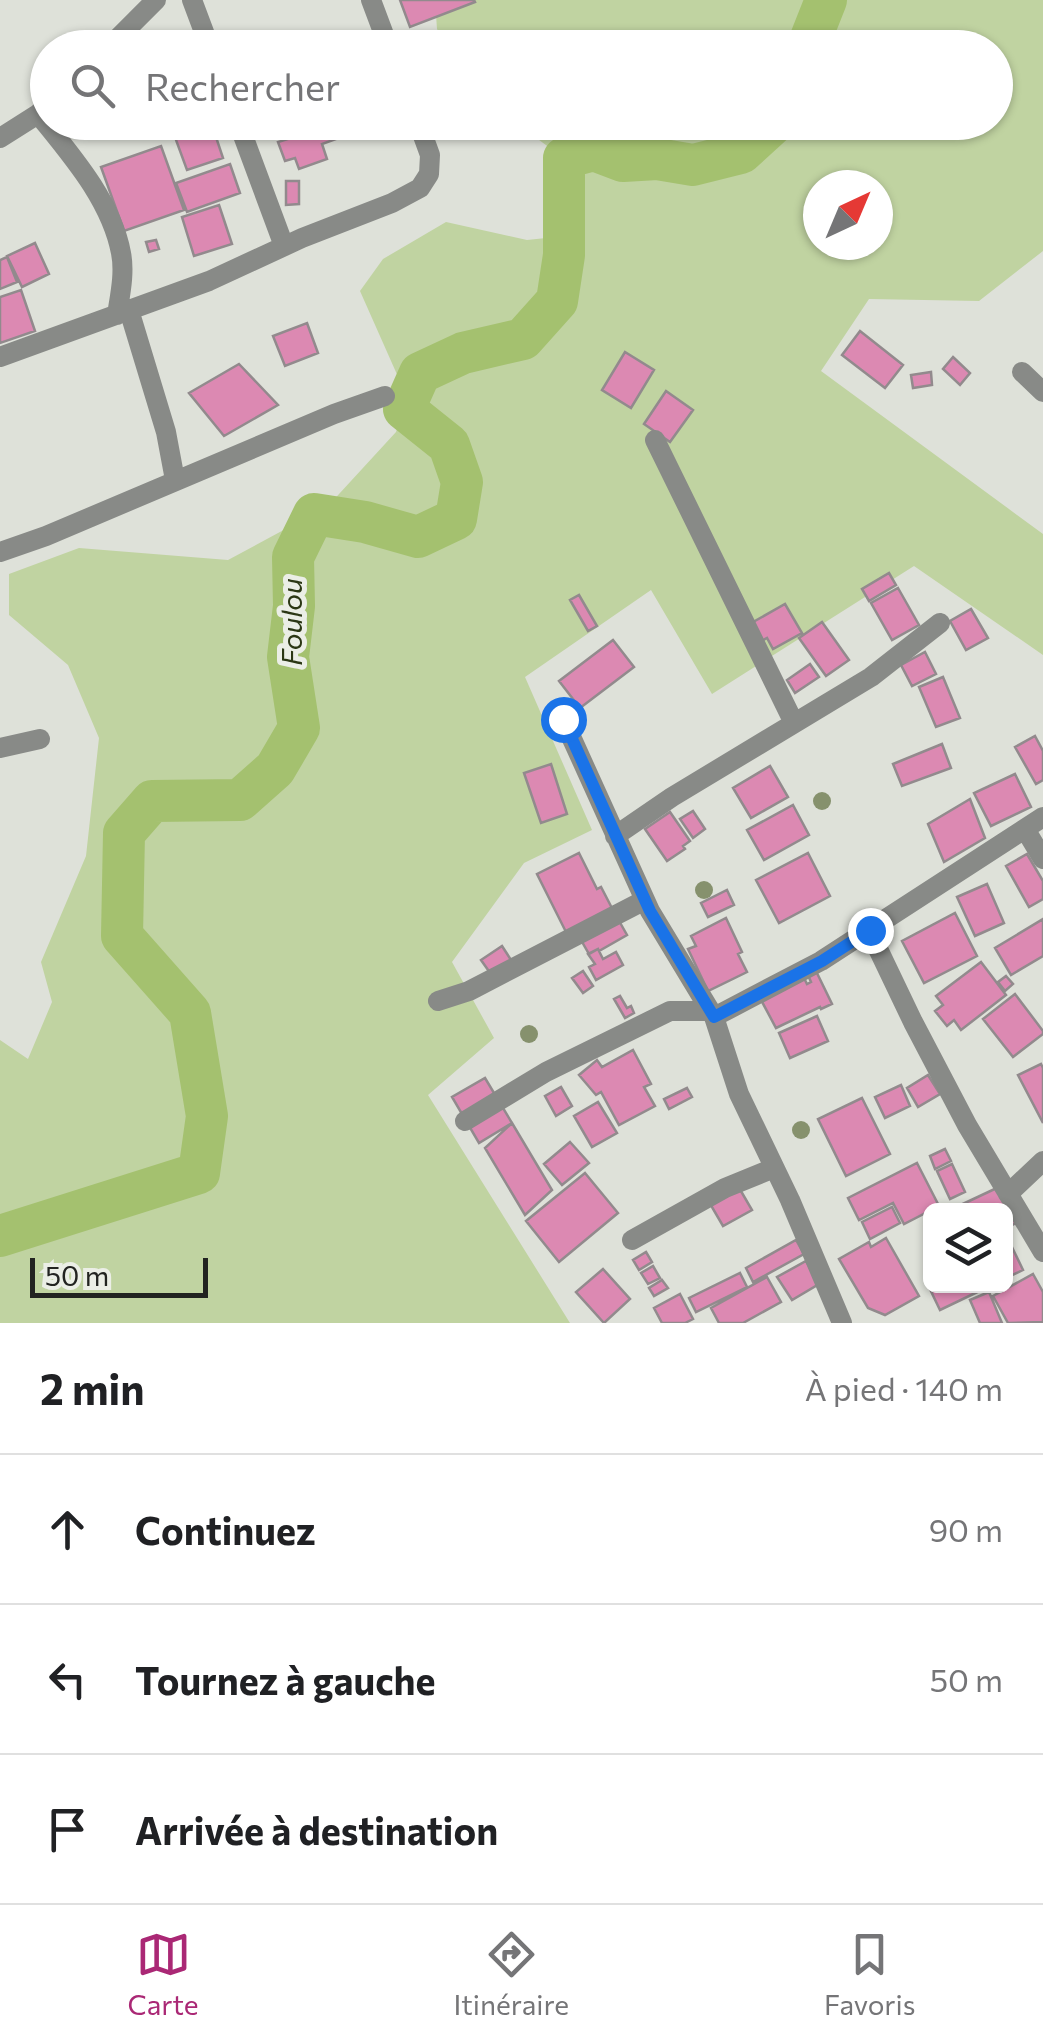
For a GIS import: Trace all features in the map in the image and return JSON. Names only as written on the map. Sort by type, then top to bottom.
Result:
[{"type":"street","points":[[126,30],[156,0]]},
{"type":"street","points":[[192,0],[203,30]]},
{"type":"street","points":[[371,0],[383,30]]},
{"type":"street","points":[[0,138],[30,118]]},
{"type":"street","points":[[63,140],[110,220],[122,254],[123,313],[166,432],[175,480]]},
{"type":"street","points":[[245,140],[284,246]]},
{"type":"street","points":[[0,357],[209,281],[284,246],[392,204],[420,188],[429,174],[430,155],[425,140]]},
{"type":"street","points":[[1022,372],[1043,392]]},
{"type":"street","points":[[0,552],[385,396]]},
{"type":"street","points":[[654,440],[794,723]]},
{"type":"street","points":[[615,836],[870,678],[940,623]]},
{"type":"street","points":[[563,719],[645,900],[712,1014],[739,1094],[790,1200],[842,1323]]},
{"type":"street","points":[[0,748],[40,739]]},
{"type":"street","points":[[465,1121],[546,1072],[670,1011],[712,1014],[822,961],[1034,823],[1043,859]]},
{"type":"street","points":[[438,1001],[470,991],[645,900]]},
{"type":"street","points":[[870,930],[966,1125],[1043,1252]]},
{"type":"street","points":[[1008,1194],[1043,1161]]},
{"type":"street","points":[[632,1240],[725,1188],[774,1168]]},
{"type":"green space","points":[[435,0],[1043,0],[1043,251],[979,301],[869,299],[821,371],[1043,534],[1043,655],[914,566],[712,694],[651,590],[525,677],[592,830],[524,863],[452,962],[494,1038],[428,1095],[570,1323],[0,1323],[0,1040],[28,1059],[52,1002],[41,962],[86,856],[99,738],[68,665],[9,615],[9,574],[79,548],[228,560],[328,506],[396,432],[407,397],[360,291],[383,259],[446,222],[527,240],[565,236],[584,203],[573,165],[539,140],[1013,140],[1013,30],[438,30]]},
{"type":"building","points":[[400,0],[474,0],[475,2],[410,27]]},
{"type":"building","points":[[176,140],[217,140],[223,158],[187,170]]},
{"type":"building","points":[[333,140],[322,144],[327,159],[299,169],[295,158],[285,161],[278,142]]},
{"type":"building","points":[[161,146],[184,210],[124,231],[101,167]]},
{"type":"building","points":[[230,164],[240,193],[187,212],[176,183]]},
{"type":"building","points":[[286,181],[299,181],[299,204],[286,205]]},
{"type":"building","points":[[219,205],[232,244],[194,256],[182,217]]},
{"type":"building","points":[[156,240],[159,249],[149,252],[146,242]]},
{"type":"building","points":[[35,243],[49,274],[22,287],[7,256]]},
{"type":"building","points":[[7,257],[17,282],[0,289],[0,260]]},
{"type":"building","points":[[21,290],[35,331],[0,343],[0,297]]},
{"type":"building","points":[[307,323],[318,353],[285,366],[273,336]]},
{"type":"building","points":[[860,331],[903,365],[885,388],[842,355]]},
{"type":"building","points":[[625,352],[654,370],[631,408],[602,390]]},
{"type":"building","points":[[953,357],[970,373],[960,385],[943,369]]},
{"type":"building","points":[[239,364],[278,405],[224,436],[189,393]]},
{"type":"building","points":[[931,372],[932,385],[913,388],[911,375]]},
{"type":"building","points":[[666,391],[693,410],[670,442],[644,424]]},
{"type":"building","points":[[889,573],[896,585],[869,601],[862,589]]},
{"type":"building","points":[[898,588],[919,625],[892,640],[871,603]]},
{"type":"building","points":[[579,595],[597,626],[588,631],[570,600]]},
{"type":"building","points":[[785,604],[802,633],[773,649],[767,638],[756,644],[746,626]]},
{"type":"building","points":[[971,609],[988,638],[966,650],[950,621]]},
{"type":"building","points":[[822,622],[849,660],[826,676],[799,638]]},
{"type":"building","points":[[613,640],[634,667],[580,708],[559,681]]},
{"type":"building","points":[[925,652],[936,674],[912,686],[901,665]]},
{"type":"building","points":[[810,664],[819,677],[795,693],[787,680]]},
{"type":"building","points":[[943,677],[960,718],[936,727],[919,687]]},
{"type":"building","points":[[1035,736],[1043,751],[1043,780],[1036,784],[1015,747]]},
{"type":"building","points":[[942,744],[951,768],[902,786],[893,764]]},
{"type":"building","points":[[551,764],[567,814],[541,823],[524,773]]},
{"type":"building","points":[[770,766],[788,797],[751,818],[733,788]]},
{"type":"building","points":[[1015,774],[1031,807],[991,826],[974,793]]},
{"type":"building","points":[[970,799],[985,838],[944,862],[928,824]]},
{"type":"building","points":[[793,805],[809,835],[764,860],[747,830]]},
{"type":"building","points":[[693,811],[705,829],[693,838],[680,819]]},
{"type":"building","points":[[670,812],[690,841],[667,861],[645,829]]},
{"type":"building","points":[[579,853],[614,912],[566,932],[537,874]]},
{"type":"building","points":[[808,853],[830,896],[779,923],[756,880]]},
{"type":"building","points":[[1027,854],[1043,881],[1043,899],[1029,907],[1006,866]]},
{"type":"building","points":[[987,884],[1004,923],[975,936],[957,897]]},
{"type":"building","points":[[727,890],[734,905],[708,917],[701,903]]},
{"type":"building","points":[[955,913],[977,956],[924,983],[902,941]]},
{"type":"building","points":[[726,918],[747,972],[708,991],[688,949],[696,946],[691,936]]},
{"type":"building","points":[[618,919],[627,935],[589,954],[581,940]]},
{"type":"building","points":[[1043,919],[1043,956],[1011,975],[995,948]]},
{"type":"building","points":[[502,946],[513,963],[493,977],[481,960]]},
{"type":"building","points":[[598,949],[603,959],[616,952],[623,965],[596,980],[589,967],[595,964],[588,954]]},
{"type":"building","points":[[981,962],[1006,995],[961,1030],[954,1020],[947,1026],[935,1011],[943,1005],[936,996]]},
{"type":"building","points":[[815,969],[832,1004],[776,1028],[760,998],[803,976],[807,984],[811,982],[807,973]]},
{"type":"building","points":[[583,971],[593,986],[583,993],[572,978]]},
{"type":"building","points":[[1006,976],[1013,984],[1005,991],[998,982]]},
{"type":"building","points":[[1015,994],[1043,1034],[1013,1057],[983,1019]]},
{"type":"building","points":[[620,996],[634,1013],[625,1018],[614,999]]},
{"type":"building","points":[[817,1016],[828,1041],[790,1058],[779,1033]]},
{"type":"building","points":[[633,1050],[651,1084],[644,1087],[655,1106],[619,1125],[601,1092],[596,1095],[579,1075],[597,1060],[602,1067]]},
{"type":"building","points":[[1041,1064],[1043,1068],[1043,1123],[1018,1075]]},
{"type":"building","points":[[928,1075],[940,1094],[918,1107],[907,1088]]},
{"type":"building","points":[[485,1078],[512,1123],[479,1143],[452,1097]]},
{"type":"building","points":[[901,1085],[910,1106],[885,1118],[875,1097]]},
{"type":"building","points":[[561,1087],[572,1106],[556,1116],[545,1096]]},
{"type":"building","points":[[687,1088],[692,1097],[669,1109],[664,1099]]},
{"type":"building","points":[[862,1098],[890,1154],[846,1176],[818,1119]]},
{"type":"building","points":[[598,1102],[617,1133],[592,1147],[574,1116]]},
{"type":"building","points":[[512,1123],[552,1190],[525,1215],[485,1148]]},
{"type":"building","points":[[570,1142],[589,1163],[562,1185],[544,1164]]},
{"type":"building","points":[[945,1149],[951,1161],[935,1169],[930,1156]]},
{"type":"building","points":[[917,1163],[937,1203],[923,1203],[923,1214],[904,1224],[893,1203],[859,1220],[848,1198]]},
{"type":"building","points":[[952,1164],[965,1192],[950,1199],[937,1171]]},
{"type":"building","points":[[585,1173],[618,1213],[559,1262],[526,1221]]},
{"type":"building","points":[[738,1186],[752,1210],[723,1226],[709,1202]]},
{"type":"building","points":[[1001,1186],[1009,1203],[965,1203]]},
{"type":"building","points":[[892,1207],[900,1223],[870,1239],[862,1222]]},
{"type":"building","points":[[886,1238],[919,1296],[885,1315],[868,1308],[839,1259],[869,1242],[871,1247]]},
{"type":"building","points":[[796,1240],[804,1254],[753,1282],[746,1268]]},
{"type":"building","points":[[1013,1249],[1023,1270],[1013,1275]]},
{"type":"building","points":[[646,1252],[652,1262],[639,1270],[633,1260]]},
{"type":"building","points":[[806,1261],[819,1284],[792,1300],[777,1277]]},
{"type":"building","points":[[653,1266],[660,1278],[648,1284],[641,1273]]},
{"type":"building","points":[[603,1269],[630,1299],[604,1323],[576,1292]]},
{"type":"building","points":[[740,1273],[747,1287],[696,1312],[689,1298]]},
{"type":"building","points":[[1033,1274],[1043,1292],[1043,1322],[1008,1323],[993,1296],[1013,1293],[1013,1285]]},
{"type":"building","points":[[767,1277],[781,1302],[743,1323],[719,1323],[711,1308]]},
{"type":"building","points":[[662,1280],[668,1288],[654,1296],[649,1288]]},
{"type":"building","points":[[932,1293],[975,1293],[940,1310]]},
{"type":"building","points":[[989,1293],[1002,1323],[980,1323],[970,1300]]},
{"type":"building","points":[[680,1294],[693,1319],[662,1323],[654,1308]]},
{"type":"waterway","name":"Foulou","points":[[814,30],[826,0]]},
{"type":"waterway","name":"Foulou","points":[[0,1236],[199,1173],[207,1116],[190,1013],[122,936],[124,833],[152,801],[240,800],[275,769],[299,728],[288,657],[294,606],[293,557],[314,514],[365,522],[418,537],[456,519],[462,482],[449,445],[404,409],[420,373],[463,353],[523,339],[557,301],[564,255],[564,158],[594,150],[623,161],[657,159],[693,165],[741,153],[755,140]]},
{"type":"route","points":[[563,719],[650,911],[714,1017],[822,961],[870,930]]}]
